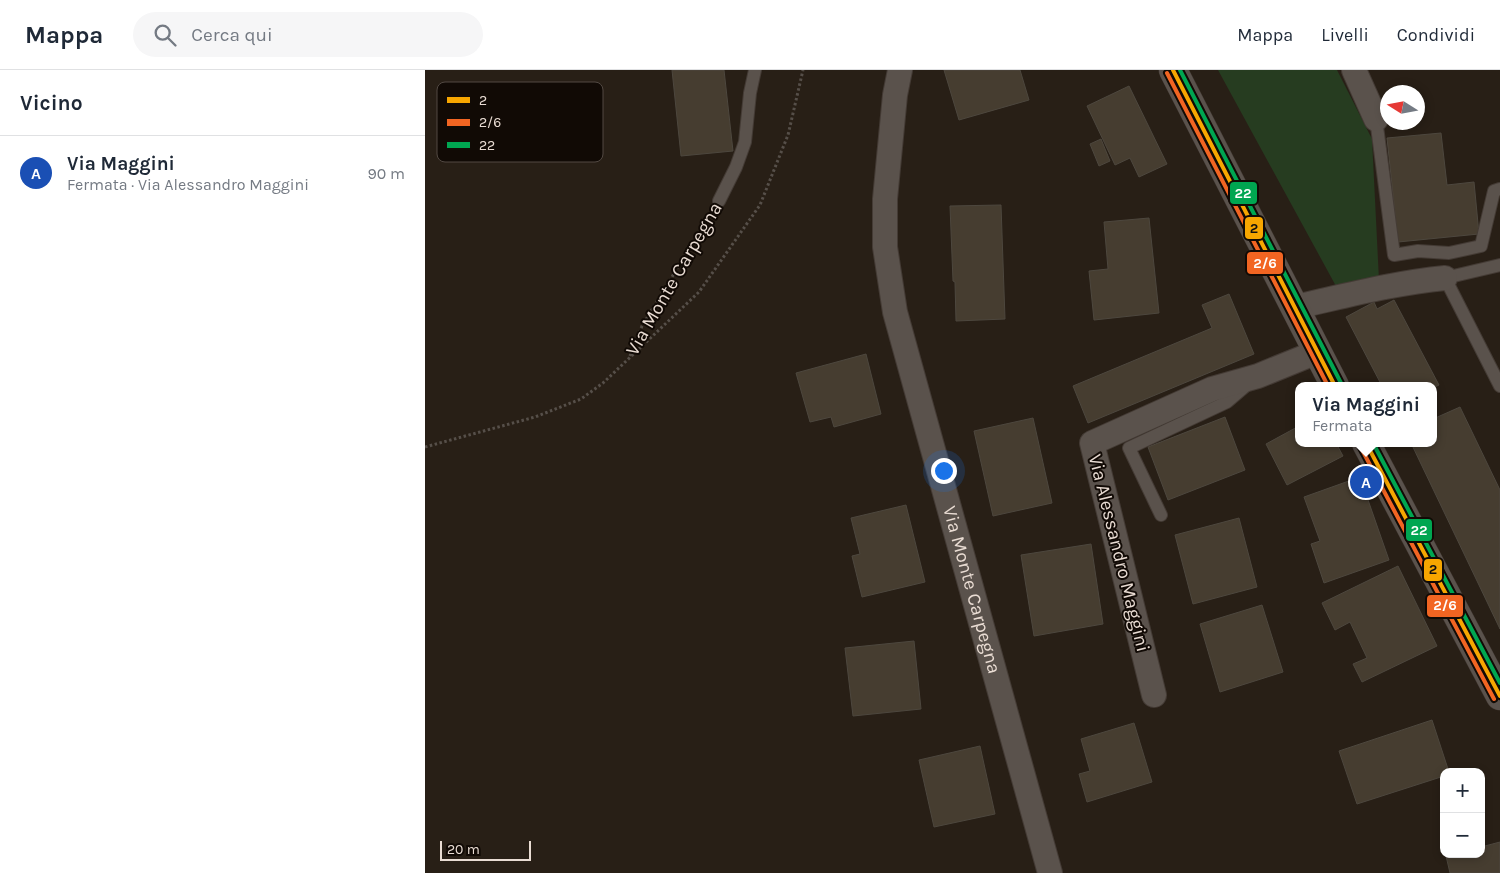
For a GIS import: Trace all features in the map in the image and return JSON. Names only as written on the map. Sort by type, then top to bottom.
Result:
[{"type":"main road","points":[[1173,70],[1333,382]]},
{"type":"main road","points":[[1368,447],[1500,696]]},
{"type":"street","name":"Via Monte Carpegna","points":[[900,70],[895,95],[885,198],[885,247],[895,312],[1050,873]]},
{"type":"street","points":[[1354,70],[1376,119]]},
{"type":"street","points":[[1295,307],[1391,285],[1445,278]]},
{"type":"street","name":"Via Alessandro Maggini","points":[[1154,695],[1092,443],[1212,389],[1257,376],[1317,352]]},
{"type":"lane","name":"Via Monte Carpegna","points":[[719,202],[736,167],[745,142],[749,93],[755,70]]},
{"type":"lane","points":[[1376,119],[1394,255],[1418,251],[1449,253],[1481,246],[1494,191],[1500,189]]},
{"type":"lane","points":[[1500,264],[1445,278],[1500,386]]},
{"type":"lane","points":[[1161,515],[1129,448],[1227,402],[1257,376]]},
{"type":"path","points":[[629,359],[699,292],[760,205],[788,135],[803,70]]},
{"type":"path","name":"Via Monte Carpegna","points":[[425,447],[535,417],[581,399],[603,382],[629,359],[642,326],[719,202]]},
{"type":"green space","points":[[1218,70],[1337,70],[1372,139],[1379,280],[1337,288]]},
{"type":"building","points":[[672,70],[724,70],[733,151],[681,156]]},
{"type":"building","points":[[944,70],[1020,70],[1029,100],[959,120]]},
{"type":"building","points":[[1129,86],[1167,164],[1139,177],[1130,158],[1115,165],[1087,106]]},
{"type":"building","points":[[1441,133],[1447,185],[1474,182],[1479,234],[1398,242],[1387,138]]},
{"type":"building","points":[[1101,139],[1110,161],[1099,166],[1090,144]]},
{"type":"building","points":[[1001,205],[1005,319],[956,321],[950,206]]},
{"type":"building","points":[[1149,218],[1159,313],[1094,320],[1089,271],[1108,269],[1104,222]]},
{"type":"building","points":[[1229,294],[1254,354],[1088,423],[1073,386],[1212,328],[1202,305]]},
{"type":"building","points":[[1394,300],[1439,385],[1437,386],[1437,382],[1380,382],[1346,317],[1374,302],[1377,309]]},
{"type":"building","points":[[866,354],[881,414],[834,427],[831,417],[810,422],[796,373]]},
{"type":"building","points":[[1460,407],[1500,490],[1500,629],[1413,447],[1437,447],[1437,417]]},
{"type":"building","points":[[1225,417],[1245,470],[1168,500],[1148,447]]},
{"type":"building","points":[[1033,418],[1052,503],[993,516],[974,431]]},
{"type":"building","points":[[1295,428],[1295,447],[1338,447],[1343,456],[1287,485],[1266,444]]},
{"type":"building","points":[[1360,477],[1389,560],[1324,583],[1311,544],[1320,541],[1304,497]]},
{"type":"building","points":[[906,505],[925,582],[862,597],[852,556],[860,554],[851,518]]},
{"type":"building","points":[[1239,518],[1257,587],[1193,604],[1175,535]]},
{"type":"building","points":[[1091,544],[1103,624],[1034,636],[1021,555]]},
{"type":"building","points":[[1398,566],[1437,646],[1362,682],[1353,664],[1367,658],[1350,622],[1335,630],[1322,603]]},
{"type":"building","points":[[1262,605],[1283,672],[1220,692],[1200,624]]},
{"type":"building","points":[[914,641],[921,709],[853,716],[845,648]]},
{"type":"building","points":[[1432,720],[1448,768],[1440,768],[1440,777],[1357,804],[1339,751]]},
{"type":"building","points":[[1134,723],[1152,782],[1087,802],[1079,774],[1090,771],[1081,739]]},
{"type":"building","points":[[980,746],[995,814],[934,827],[919,760]]},
{"type":"building","points":[[1500,842],[1500,873],[1450,873],[1446,858],[1485,858],[1485,846]]},
{"type":"transit line","name":"2","points":[[1173,70],[1333,382]]},
{"type":"transit line","name":"22","points":[[1180,70],[1340,382]]},
{"type":"transit line","name":"2/6","points":[[1167,73],[1326,382]]},
{"type":"transit line","name":"2/6","points":[[1361,447],[1494,699]]},
{"type":"transit line","name":"2","points":[[1368,447],[1500,696]]},
{"type":"transit line","name":"22","points":[[1375,447],[1500,683]]},
{"type":"place","name":"Via Maggini","points":[[1366,482]]}]
